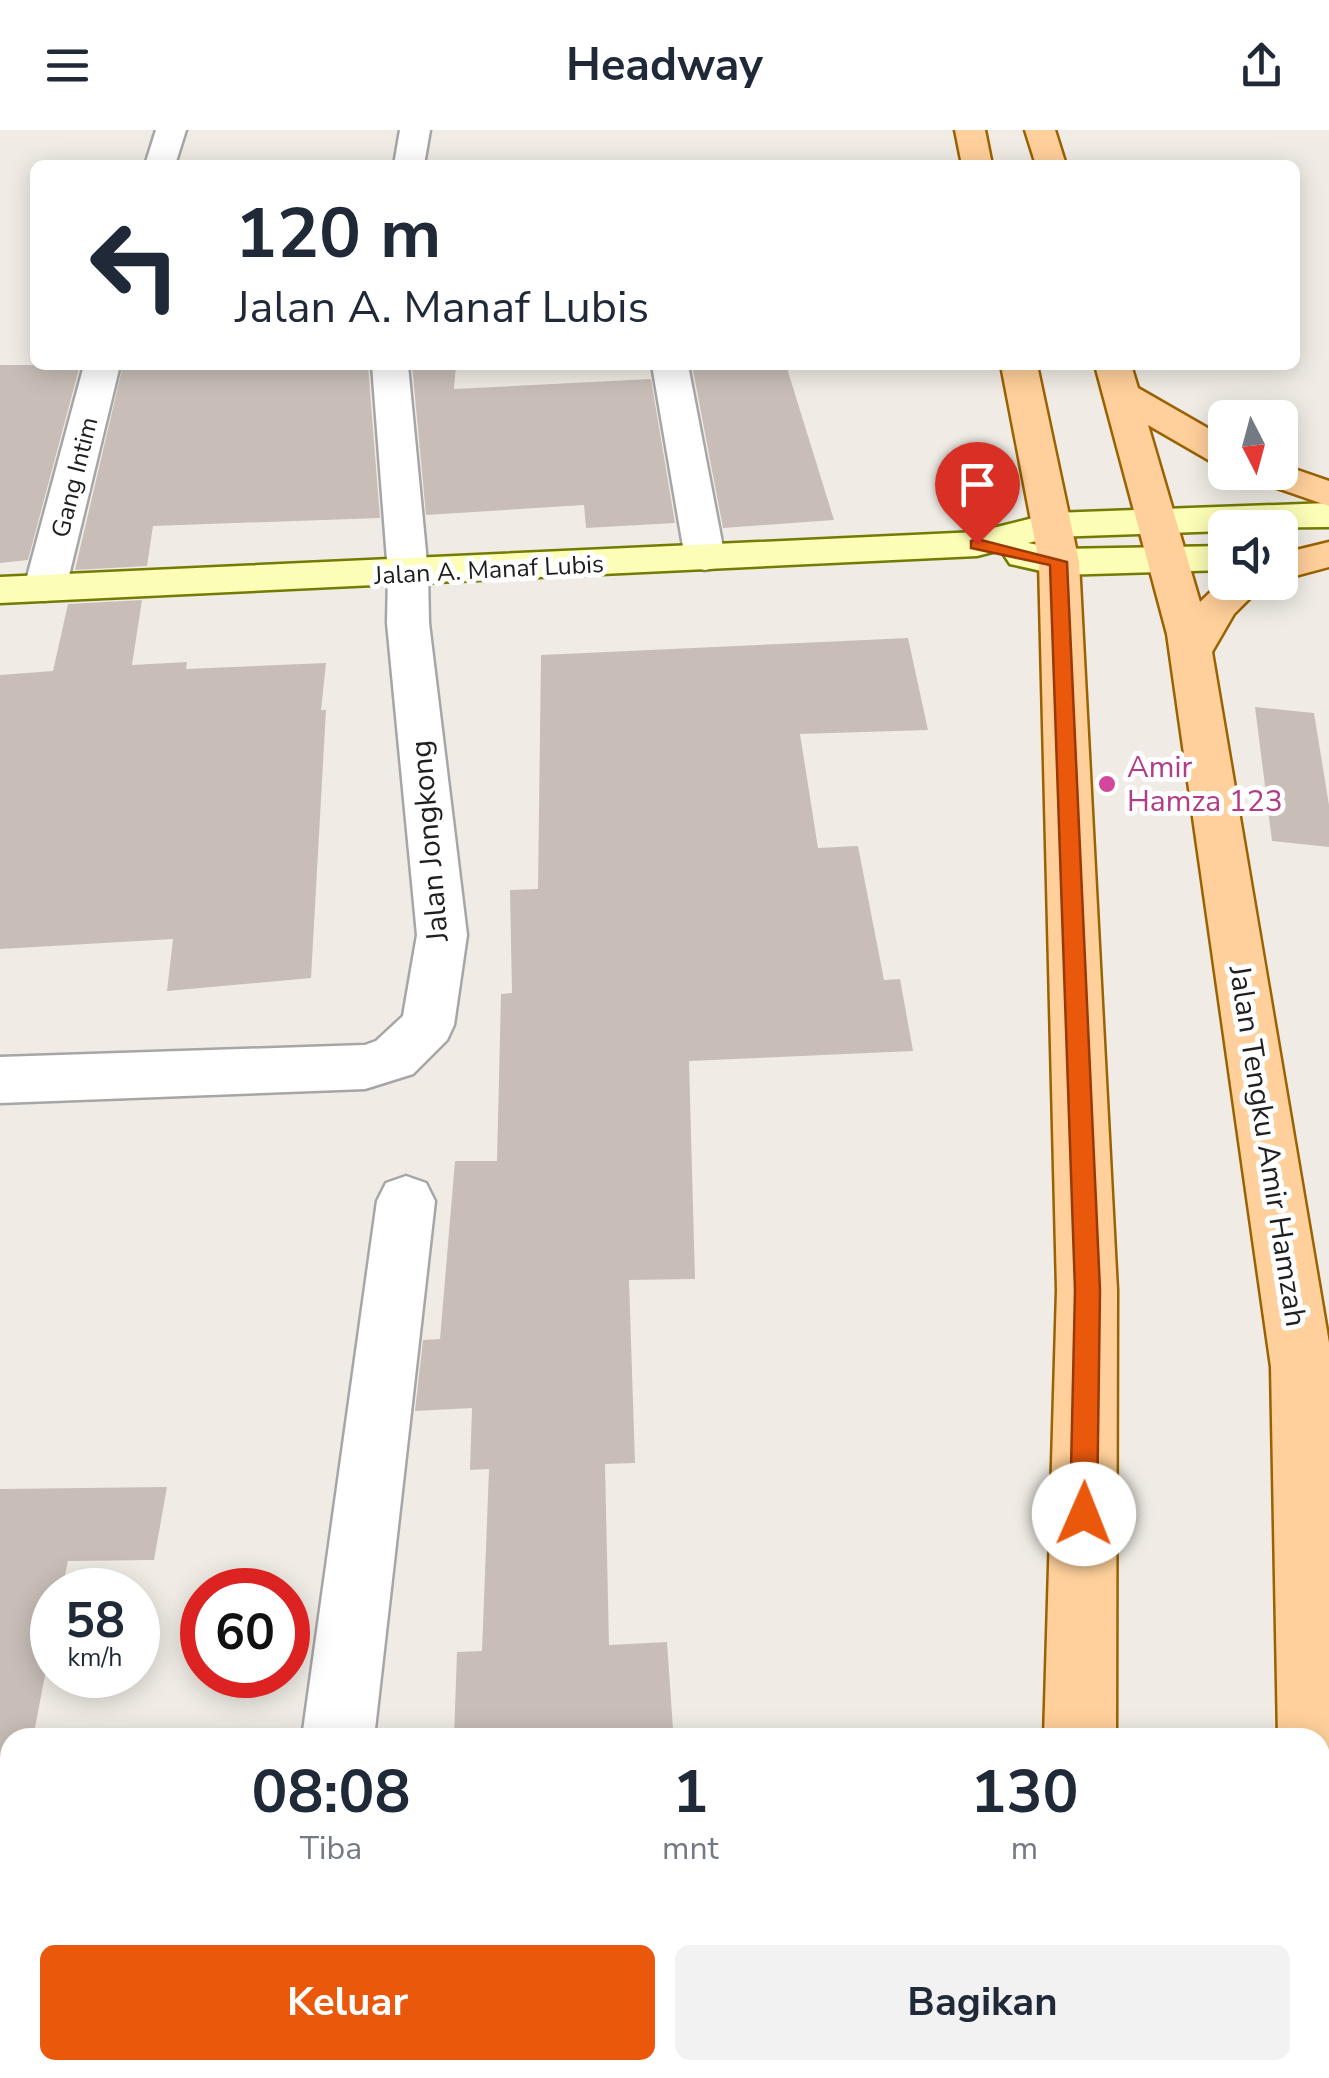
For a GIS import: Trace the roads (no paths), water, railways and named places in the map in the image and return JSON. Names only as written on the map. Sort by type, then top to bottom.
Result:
[{"type":"main road","points":[[970,130],[976,160]]},
{"type":"main road","points":[[1040,130],[1049,160]]},
{"type":"main road","points":[[1021,370],[1056,544],[1087,1290],[1080,1728]]},
{"type":"main road","points":[[1117,380],[1208,442]]},
{"type":"main road","name":"Jalan Tengku Amir Hamzah","points":[[1117,380],[1191,652],[1302,1367],[1314,1728]]},
{"type":"main road","points":[[1298,483],[1329,494]]},
{"type":"main road","points":[[1298,562],[1329,553]]},
{"type":"main road","points":[[1191,652],[1225,600]]},
{"type":"street","points":[[162,160],[171,130]]},
{"type":"street","points":[[410,160],[415,130]]},
{"type":"street","name":"Gang Intim","points":[[45,588],[101,370]]},
{"type":"street","name":"Jalan Jongkong","points":[[0,1080],[365,1067],[394,1058],[428,1025],[442,935],[408,623],[408,573],[390,370]]},
{"type":"street","points":[[671,370],[705,558]]},
{"type":"street","points":[[1163,541],[1329,515]]},
{"type":"street","points":[[1163,541],[1208,553]]},
{"type":"street","name":"Jalan A. Manaf Lubis","points":[[0,590],[977,544],[1163,541]]},
{"type":"street","points":[[1298,554],[1329,553]]},
{"type":"street","points":[[339,1728],[406,1201]]},
{"type":"place","name":"Amir Hamza 123","points":[[1107,784]]}]
